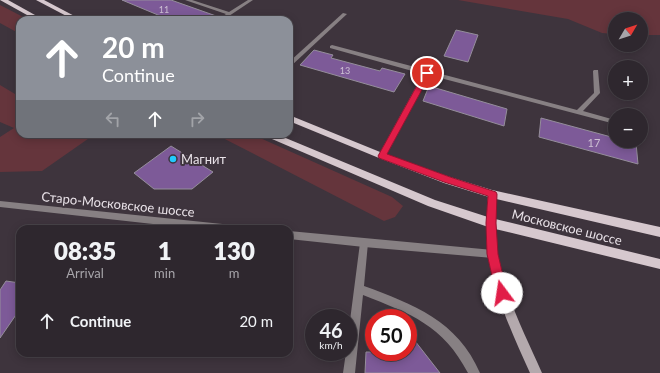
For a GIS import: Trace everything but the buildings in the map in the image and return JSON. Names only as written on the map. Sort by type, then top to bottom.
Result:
[{"type":"main road","points":[[3,0],[33,16]]},
{"type":"main road","points":[[39,0],[71,16]]},
{"type":"main road","name":"Московское шоссе","points":[[293,120],[382,156],[447,180],[492,194],[660,232]]},
{"type":"main road","name":"Московское шоссе","points":[[278,138],[432,203],[491,223],[660,264]]},
{"type":"main road","points":[[492,194],[491,223],[493,254],[502,293],[536,373]]},
{"type":"street","points":[[187,0],[230,14]]},
{"type":"street","points":[[227,16],[251,0]]},
{"type":"street","points":[[293,61],[346,14]]},
{"type":"street","points":[[332,47],[608,120]]},
{"type":"street","points":[[579,112],[597,93],[596,71]]},
{"type":"street","points":[[382,156],[427,73]]},
{"type":"street","name":"Старо-Московское шоссе","points":[[0,204],[195,225]]},
{"type":"street","points":[[293,235],[493,254]]},
{"type":"street","points":[[349,373],[364,243]]},
{"type":"street","points":[[359,289],[401,305],[424,316],[437,325],[458,347],[469,362],[474,373]]},
{"type":"shaded area","points":[[458,0],[660,0],[660,35],[648,35],[648,12],[608,12],[608,33],[602,33],[568,19]]},
{"type":"shaded area","points":[[0,5],[21,16],[16,16],[16,32],[0,23]]},
{"type":"shaded area","points":[[0,85],[16,95],[16,138],[89,138],[42,171],[0,172],[0,137],[14,128],[0,122]]},
{"type":"shaded area","points":[[223,138],[260,138],[392,197],[403,206],[395,217],[384,221]]},
{"type":"place","name":"Магнит","points":[[173,159]]},
{"type":"route","points":[[427,73],[382,156],[447,180],[492,194],[491,223],[493,254],[502,293]]}]
